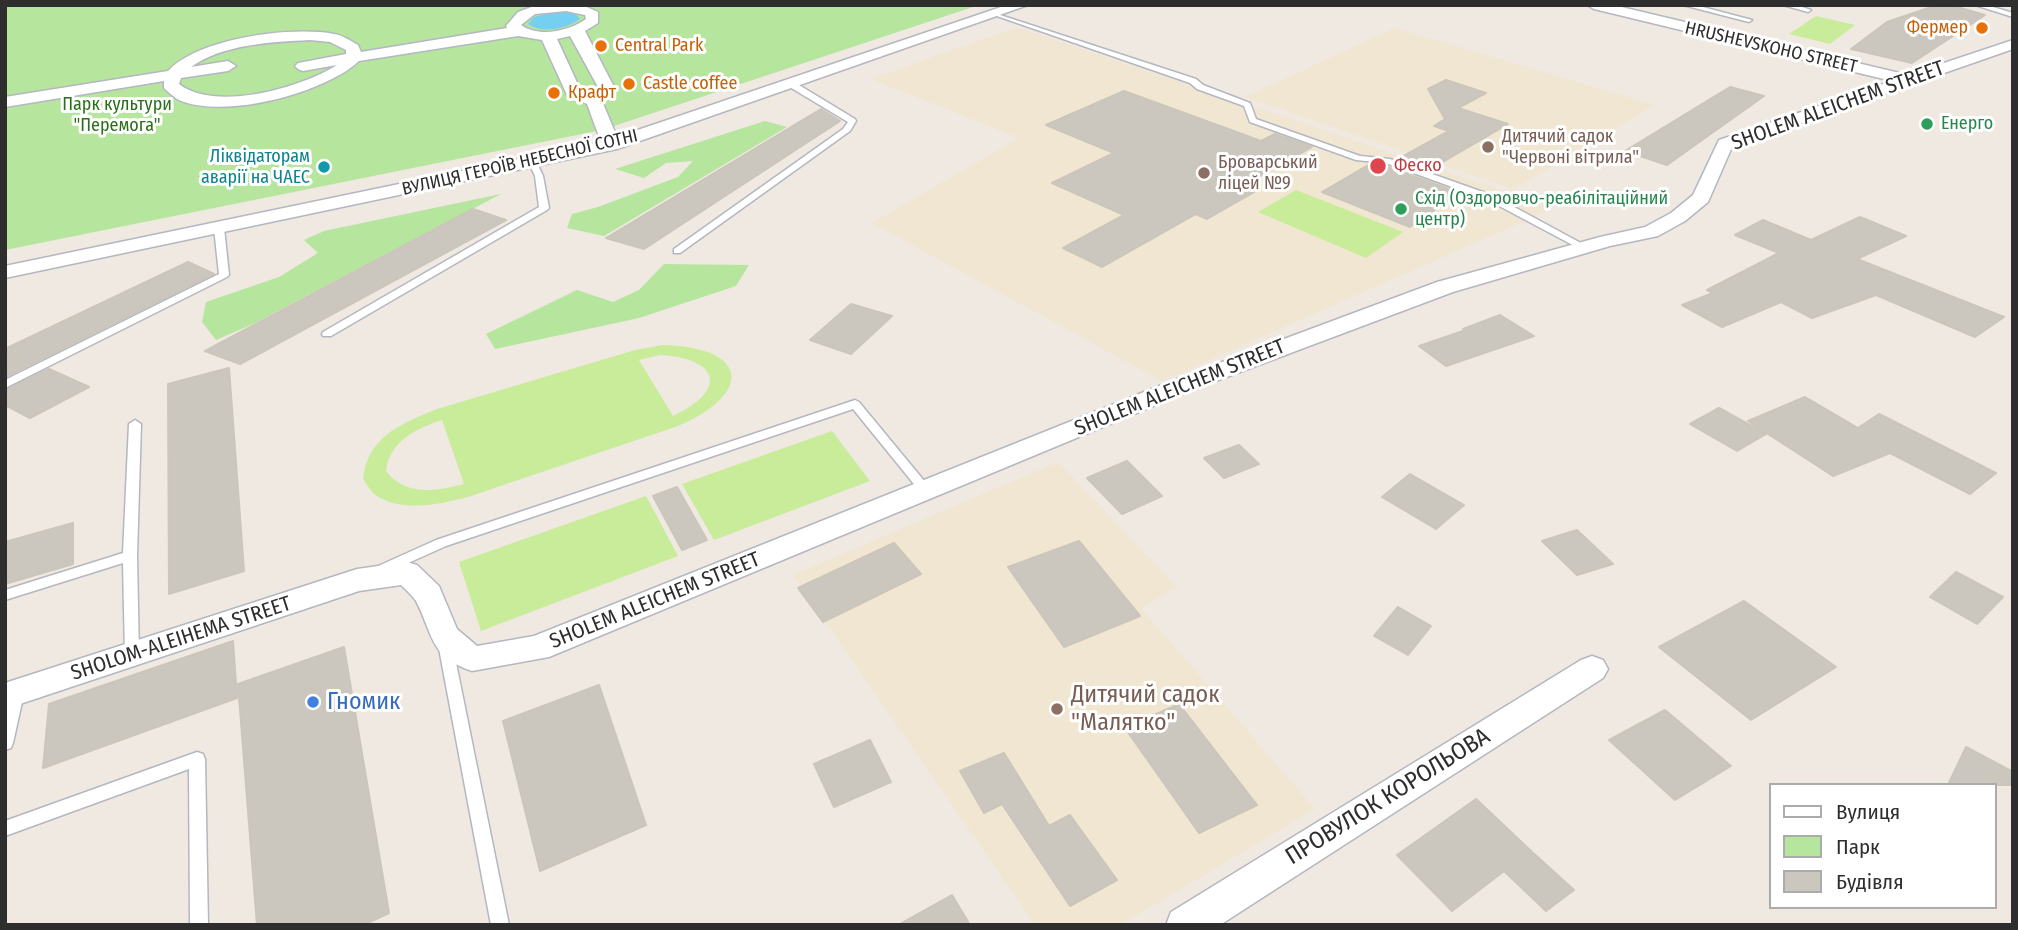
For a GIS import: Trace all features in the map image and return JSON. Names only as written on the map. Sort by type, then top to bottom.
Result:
[{"type":"street","name":"ВУЛИЦЯ ГЕРОЇВ НЕБЕСНОЇ СОТНІ","points":[[5,272],[611,145],[1021,5]]},
{"type":"street","name":"HRUSHEVSKOHO STREET","points":[[1594,5],[1908,80]]},
{"type":"street","points":[[5,102],[230,75],[263,54],[281,52],[290,70],[354,52],[516,27],[547,34],[576,29],[591,22],[593,13],[579,8],[554,7],[529,13],[516,27]]},
{"type":"street","points":[[576,29],[606,87],[594,102]]},
{"type":"street","points":[[547,34],[573,92],[594,102],[611,145]]},
{"type":"street","points":[[5,113],[172,81],[186,64],[208,53],[266,39],[322,37],[342,41],[354,52]]},
{"type":"street","name":"SHOLEM ALEICHEM STREET","points":[[357,580],[407,573],[428,594],[444,636],[472,659],[538,648],[1183,385],[1445,287],[1651,232],[1678,217],[1701,198],[1725,144],[2013,44]]},
{"type":"street","points":[[172,81],[185,96],[208,100],[269,96],[326,79],[345,69],[354,52]]},
{"type":"street","name":"SHOLOM-ALEIHEMA STREET","points":[[10,695],[357,580]]},
{"type":"street","name":"ПРОВУЛОК КОРОЛЬОВА","points":[[1185,925],[1592,669]]},
{"type":"lane","points":[[1686,5],[1749,20]]},
{"type":"lane","points":[[1786,5],[1808,10]]},
{"type":"lane","points":[[1978,5],[2013,15]]},
{"type":"lane","points":[[996,14],[1192,82],[1247,105],[1253,120],[1359,158],[1387,161],[1491,198],[1585,248]]},
{"type":"lane","points":[[677,251],[846,131],[852,121],[791,84]]},
{"type":"lane","points":[[327,334],[544,208],[539,176],[533,163]]},
{"type":"lane","points":[[5,385],[224,275],[219,228]]},
{"type":"lane","points":[[357,580],[441,543],[855,404],[926,491]]},
{"type":"lane","points":[[132,656],[130,556],[135,425]]},
{"type":"lane","points":[[5,595],[130,556]]},
{"type":"lane","points":[[444,636],[500,925]]},
{"type":"lane","points":[[5,743],[10,695]]},
{"type":"lane","points":[[5,829],[197,759],[200,925]]},
{"type":"shaded area","name":"Броварський ліцей №9","points":[[1017,27],[1554,208],[1162,381],[872,223],[1019,138],[871,79]]},
{"type":"shaded area","name":"Дитячий садок \"Червоні вітрила\"","points":[[1395,28],[1655,105],[1514,189],[1245,97]]},
{"type":"shaded area","name":"Дитячий садок \"Малятко\"","points":[[1058,462],[1177,587],[1141,608],[1315,809],[1120,925],[1035,925],[793,575]]},
{"type":"green space","name":"Парк культури \"Перемога\"","points":[[5,5],[979,5],[602,130],[5,250]]},
{"type":"green space","points":[[1816,16],[1855,25],[1830,44],[1789,34]]},
{"type":"green space","points":[[765,121],[787,127],[604,236],[567,228],[572,214],[678,177],[693,161],[666,163],[644,178],[615,169]]},
{"type":"green space","points":[[1296,190],[1403,232],[1366,258],[1258,212]]},
{"type":"green space","points":[[501,194],[253,324],[216,340],[202,322],[206,302],[279,277],[318,253],[304,240],[324,231]]},
{"type":"green space","points":[[664,264],[749,265],[736,286],[639,318],[495,349],[486,334],[577,290],[613,302],[639,290]]},
{"type":"green space","points":[[663,345],[691,348],[712,354],[725,363],[731,374],[730,386],[720,400],[703,413],[678,426],[468,497],[410,506],[387,501],[375,495],[363,479],[366,464],[379,442],[411,420],[437,409],[635,350]],"holes":[[[660,355],[695,362],[705,369],[710,377],[709,386],[703,396],[673,416],[639,360]],[[442,420],[464,484],[422,490],[403,485],[394,479],[386,471],[388,461],[398,444],[413,432]]]},
{"type":"green space","points":[[832,431],[870,481],[714,540],[682,484]]},
{"type":"green space","points":[[646,496],[678,556],[481,631],[459,562]]},
{"type":"water","points":[[553,12],[575,13],[580,19],[554,29],[540,29],[528,24],[534,17]]},
{"type":"building","points":[[1937,5],[1950,5],[1985,15],[1912,63],[1851,49],[1887,22]]},
{"type":"building","points":[[1446,80],[1486,93],[1458,108],[1508,124],[1429,170],[1398,159],[1449,131],[1434,126],[1445,119],[1428,89]]},
{"type":"building","points":[[1730,87],[1764,96],[1667,165],[1625,151]]},
{"type":"building","points":[[1124,91],[1261,141],[1275,134],[1312,147],[1243,186],[1256,191],[1207,219],[1196,214],[1102,267],[1063,248],[1124,215],[1052,183],[1114,153],[1046,125]]},
{"type":"building","points":[[821,109],[840,121],[644,249],[606,238]]},
{"type":"building","name":"Схід (Оздоровчо-реабілітаційний центр)","points":[[1370,164],[1385,166],[1460,193],[1410,227],[1322,192]]},
{"type":"building","points":[[473,209],[506,220],[240,364],[205,351]]},
{"type":"building","points":[[1860,217],[1906,236],[1857,259],[2004,317],[1975,337],[1876,295],[1812,318],[1781,302],[1722,327],[1682,305],[1713,293],[1707,290],[1779,253],[1735,235],[1763,220],[1811,240]]},
{"type":"building","points":[[188,262],[214,274],[5,377],[5,349]]},
{"type":"building","points":[[851,304],[892,316],[851,354],[810,340]]},
{"type":"building","points":[[1500,315],[1534,336],[1446,366],[1419,346],[1466,330],[1463,329]]},
{"type":"building","points":[[229,368],[244,571],[169,594],[168,384]]},
{"type":"building","points":[[49,369],[89,387],[30,418],[5,405],[5,390]]},
{"type":"building","points":[[1805,397],[1858,428],[1879,414],[1996,473],[1970,494],[1890,453],[1833,476],[1748,421]]},
{"type":"building","points":[[1719,408],[1766,434],[1737,451],[1690,424]]},
{"type":"building","points":[[1239,445],[1259,464],[1224,478],[1204,458]]},
{"type":"building","points":[[1127,461],[1162,496],[1122,514],[1087,478]]},
{"type":"building","points":[[1410,474],[1464,505],[1436,529],[1382,497]]},
{"type":"building","points":[[677,487],[707,540],[682,550],[653,496]]},
{"type":"building","points":[[73,523],[73,564],[5,584],[5,542]]},
{"type":"building","points":[[1577,530],[1613,564],[1577,575],[1542,541]]},
{"type":"building","points":[[1079,541],[1140,616],[1064,647],[1008,567]]},
{"type":"building","points":[[894,543],[921,574],[823,622],[798,588]]},
{"type":"building","points":[[1956,572],[2003,597],[1977,624],[1930,597]]},
{"type":"building","points":[[1744,601],[1836,667],[1751,720],[1659,647]]},
{"type":"building","points":[[1398,607],[1431,626],[1408,655],[1374,636]]},
{"type":"building","points":[[233,641],[237,698],[43,768],[49,704]]},
{"type":"building","points":[[344,647],[389,913],[363,925],[257,925],[238,684]]},
{"type":"building","points":[[599,685],[646,825],[540,871],[503,721]]},
{"type":"building","points":[[1179,704],[1257,805],[1199,833],[1125,728]]},
{"type":"building","points":[[1665,710],[1731,766],[1675,800],[1609,740]]},
{"type":"building","points":[[870,740],[891,782],[834,807],[814,764]]},
{"type":"building","points":[[1966,747],[2013,772],[2013,785],[1949,783]]},
{"type":"building","points":[[1004,753],[1049,826],[1070,815],[1117,880],[1070,906],[1002,804],[984,813],[960,771]]},
{"type":"building","points":[[1476,799],[1574,890],[1546,911],[1504,871],[1452,911],[1397,855]]},
{"type":"building","points":[[952,895],[970,925],[898,925]]},
{"type":"place","name":"Фермер","points":[[1982,28]]},
{"type":"place","name":"Central Park","points":[[601,46]]},
{"type":"place","name":"Castle coffee","points":[[629,84]]},
{"type":"place","name":"Крафт","points":[[554,93]]},
{"type":"place","name":"Енерго","points":[[1927,124]]},
{"type":"place","name":"Дитячий садок \"Червоні вітрила\"","points":[[1488,147]]},
{"type":"place","name":"Феско","points":[[1378,166]]},
{"type":"place","name":"Ліквідаторам аварії на ЧАЕС","points":[[324,167]]},
{"type":"place","name":"Броварський ліцей №9","points":[[1204,173]]},
{"type":"place","name":"Схід (Оздоровчо-реабілітаційний центр)","points":[[1401,209]]},
{"type":"place","name":"Гномик","points":[[313,702]]},
{"type":"place","name":"Дитячий садок \"Малятко\"","points":[[1057,709]]}]
